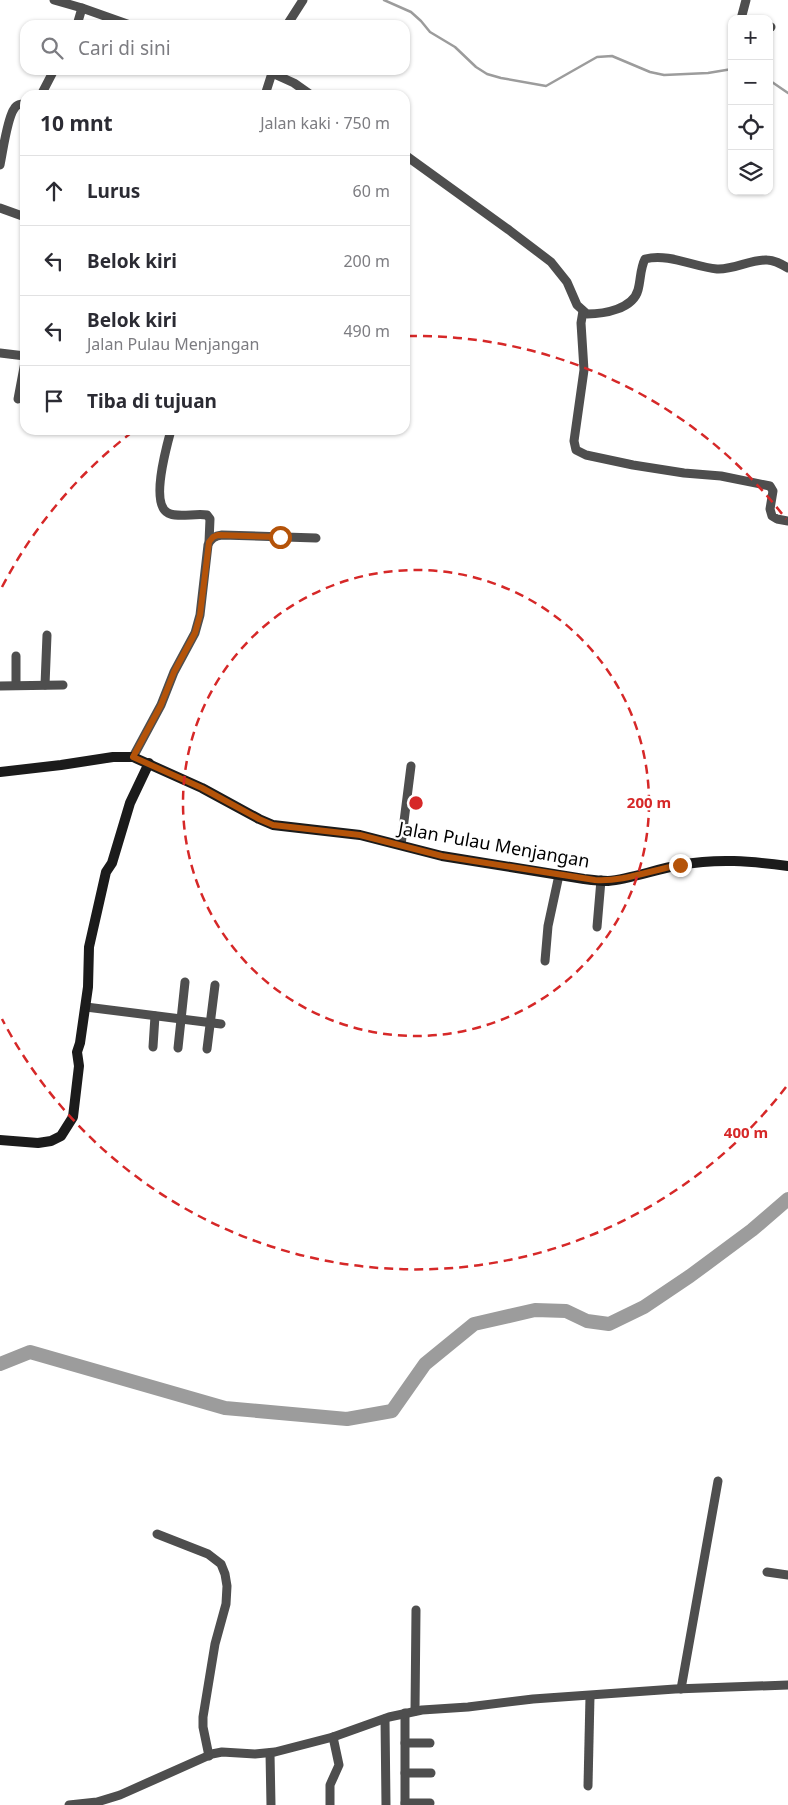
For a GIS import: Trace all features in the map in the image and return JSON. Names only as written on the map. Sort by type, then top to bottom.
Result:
[{"type":"street","points":[[54,0],[116,20]]},
{"type":"street","points":[[290,20],[303,0]]},
{"type":"street","points":[[742,15],[746,0]]},
{"type":"street","points":[[78,20],[82,8]]},
{"type":"street","points":[[44,90],[51,75]]},
{"type":"street","points":[[267,90],[271,75]]},
{"type":"street","points":[[278,75],[304,90]]},
{"type":"street","points":[[0,165],[12,114],[16,106],[20,104]]},
{"type":"street","points":[[410,159],[510,230],[551,262],[567,282],[577,305],[587,314],[608,311],[626,305],[634,298],[638,292],[642,265],[645,259],[652,258],[685,262],[719,269],[766,259],[775,261],[788,268]]},
{"type":"street","points":[[0,208],[20,215]]},
{"type":"street","points":[[583,311],[581,323],[584,370],[574,441],[576,450],[586,455],[633,465],[684,473],[721,476],[770,486],[773,491],[770,509],[772,516],[788,522]]},
{"type":"street","points":[[0,353],[20,355]]},
{"type":"street","points":[[18,399],[20,388]]},
{"type":"street","points":[[133,757],[161,705],[174,672],[195,633],[200,615],[209,542],[210,520],[207,515],[172,515],[165,512],[163,507],[160,479],[170,435]]},
{"type":"street","points":[[209,542],[213,537],[222,535],[316,538]]},
{"type":"street","points":[[45,685],[47,635]]},
{"type":"street","points":[[16,656],[16,685]]},
{"type":"street","points":[[0,686],[63,685]]},
{"type":"street","name":"Jalan Pulau Menjangan","points":[[0,772],[61,765],[113,756],[133,757],[149,763],[273,825],[360,835],[442,856],[559,875],[601,880],[625,878],[656,869],[717,860],[740,860],[788,866]]},
{"type":"street","points":[[0,1140],[45,1142],[56,1139],[66,1130],[73,1116],[79,1066],[76,1056],[86,1007],[89,947],[105,877],[112,862],[130,803],[149,763]]},
{"type":"street","points":[[401,846],[411,766]]},
{"type":"street","points":[[545,961],[548,926],[559,875]]},
{"type":"street","points":[[597,927],[601,880]]},
{"type":"street","points":[[178,1048],[185,982]]},
{"type":"street","points":[[207,1048],[215,985]]},
{"type":"street","points":[[86,1007],[221,1024]]},
{"type":"street","points":[[153,1047],[155,1016]]},
{"type":"street","points":[[681,1689],[718,1480]]},
{"type":"street","points":[[157,1534],[208,1554],[221,1564],[225,1574],[227,1586],[226,1604],[215,1644],[203,1727],[209,1756]]},
{"type":"street","points":[[767,1572],[788,1575]]},
{"type":"street","points":[[415,1711],[416,1610]]},
{"type":"street","points":[[69,1805],[116,1801],[209,1756],[222,1752],[270,1753],[333,1737],[385,1718],[415,1711],[533,1699],[681,1689],[788,1686]]},
{"type":"street","points":[[588,1786],[590,1696]]},
{"type":"street","points":[[405,1713],[405,1804],[430,1803]]},
{"type":"street","points":[[385,1718],[386,1805]]},
{"type":"street","points":[[330,1805],[330,1785],[339,1765],[338,1753],[333,1737]]},
{"type":"street","points":[[405,1743],[430,1743]]},
{"type":"street","points":[[270,1753],[271,1805]]},
{"type":"street","points":[[405,1773],[430,1773]]},
{"type":"waterway","points":[[384,0],[411,12],[430,32],[455,47],[476,67],[487,74],[501,78],[546,86],[597,57],[612,56],[650,72],[664,75],[708,73],[728,70]]},
{"type":"waterway","points":[[773,83],[788,93]]},
{"type":"waterway","points":[[0,1364],[30,1352],[225,1408],[347,1419],[392,1411],[425,1364],[474,1324],[535,1310],[566,1311],[587,1321],[609,1324],[644,1307],[690,1276],[752,1230],[788,1199]]},
{"type":"route","points":[[280,537],[218,535],[209,542],[197,628],[174,672],[161,705],[133,757],[202,788],[259,819],[278,826],[360,835],[442,856],[481,861],[573,878],[606,881],[680,865]]}]
